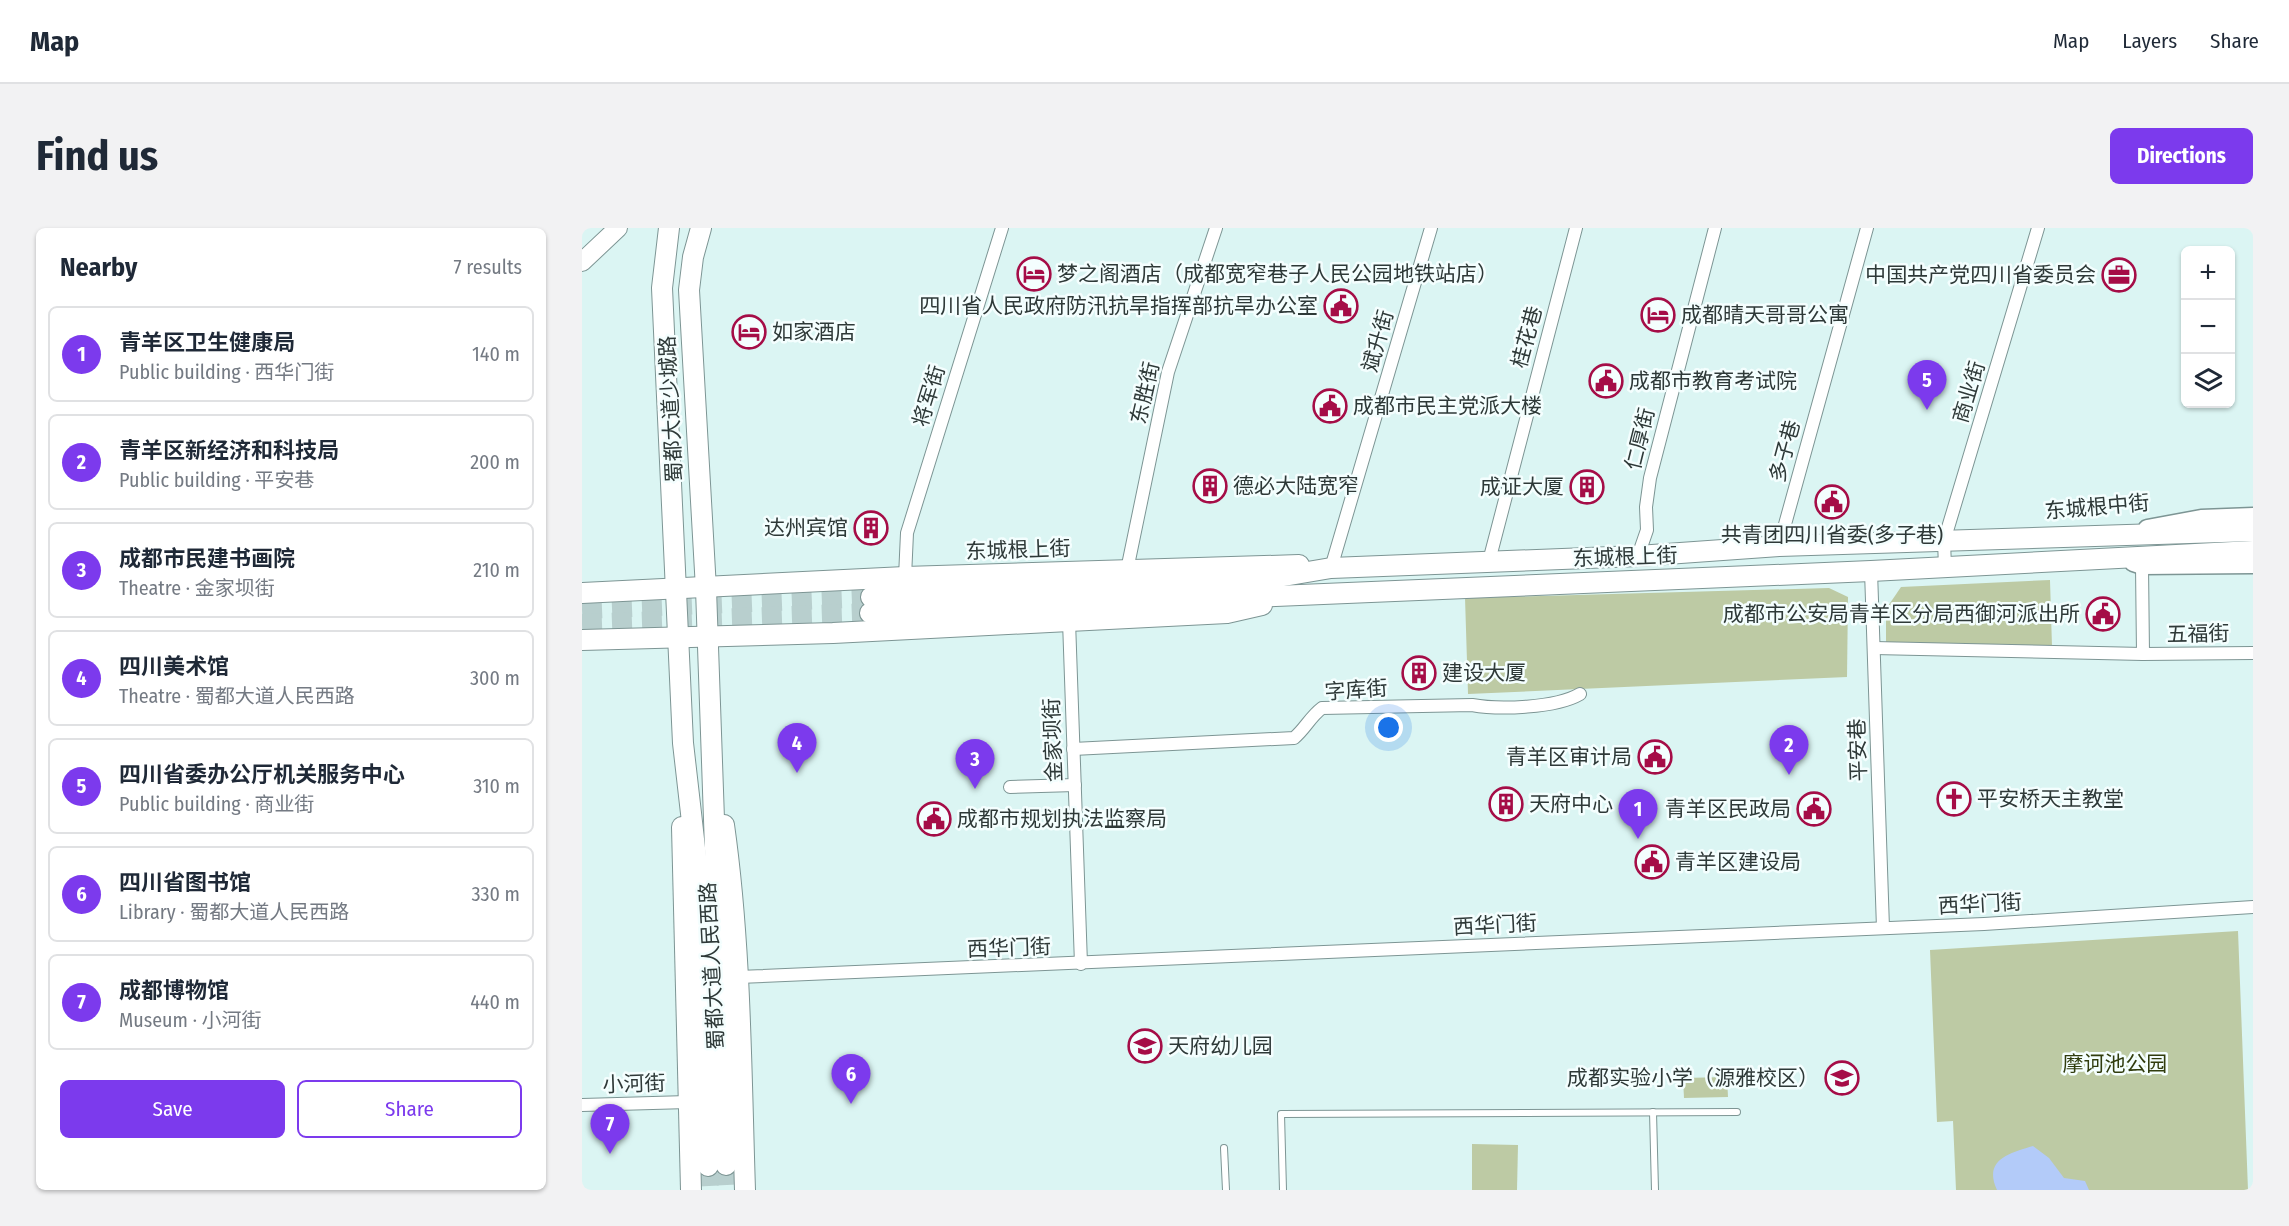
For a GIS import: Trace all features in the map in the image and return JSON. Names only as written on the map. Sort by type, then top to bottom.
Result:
[{"type":"main road","points":[[582,262],[618,228]]},
{"type":"main road","name":"蜀都大道少城路","points":[[669,228],[662,288],[675,589]]},
{"type":"main road","name":"蜀都大道少城路","points":[[701,228],[693,257],[689,290],[706,589]]},
{"type":"main road","points":[[2116,534],[2253,531]]},
{"type":"main road","name":"东城根中街","points":[[1944,541],[2116,534]]},
{"type":"main road","name":"东城根上街","points":[[1944,541],[1779,546],[1638,556],[1331,568],[1272,578],[871,605],[1307,595],[1945,567]]},
{"type":"main road","points":[[1945,567],[2253,550]]},
{"type":"main road","name":"东城根上街","points":[[582,593],[706,589],[905,577],[1281,564],[1331,568]]},
{"type":"main road","name":"蜀都大道人民西路","points":[[675,589],[683,743],[696,857],[717,1165],[712,742],[706,589]]},
{"type":"main road","name":"东城根上街","points":[[582,640],[677,639],[1227,613],[1307,595]]},
{"type":"main road","name":"蜀都大道人民西路","points":[[712,742],[731,874],[738,977],[744,1184]]},
{"type":"main road","name":"蜀都大道人民西路","points":[[683,743],[682,857],[688,1102],[694,1187]]},
{"type":"main road","points":[[727,1190],[744,1184]]},
{"type":"street","name":"将军街","points":[[905,577],[907,533],[1002,228]]},
{"type":"street","name":"东胜街","points":[[1127,570],[1168,372],[1216,228]]},
{"type":"street","name":"斌升街","points":[[1331,568],[1431,228]]},
{"type":"street","name":"桂花巷","points":[[1489,561],[1576,228]]},
{"type":"street","name":"仁厚街","points":[[1638,556],[1647,530],[1646,507],[1650,478],[1715,228]]},
{"type":"street","name":"多子巷","points":[[1779,546],[1867,228]]},
{"type":"street","name":"商业街","points":[[1945,567],[1944,541],[2038,228]]},
{"type":"street","name":"东城根中街","points":[[2116,534],[2200,518],[2253,516]]},
{"type":"street","points":[[2120,559],[2142,566],[2253,565]]},
{"type":"street","name":"五福街","points":[[2142,566],[2143,654]]},
{"type":"street","name":"平安巷","points":[[1871,571],[1883,927]]},
{"type":"street","name":"金家坝街","points":[[1069,621],[1081,964]]},
{"type":"street","name":"五福街","points":[[1874,648],[2143,654],[2253,653]]},
{"type":"street","name":"字库街","points":[[1073,749],[1294,738],[1304,730],[1313,714],[1322,708],[1472,705],[1490,708],[1568,701],[1580,694]]},
{"type":"street","points":[[1010,787],[1075,785]]},
{"type":"street","name":"西华门街","points":[[738,977],[1984,924],[2253,907]]},
{"type":"street","name":"小河街","points":[[582,1105],[688,1102]]},
{"type":"lane","points":[[1653,1112],[1655,1190]]},
{"type":"lane","points":[[1283,1190],[1281,1114],[1737,1112]]},
{"type":"lane","points":[[1224,1148],[1226,1190]]},
{"type":"green space","points":[[2050,580],[2052,647],[1886,642],[1886,609],[1901,587]]},
{"type":"green space","points":[[1829,588],[1848,597],[1847,677],[1468,694],[1465,598]]},
{"type":"green space","name":"摩诃池公园","points":[[2238,931],[2248,1190],[1956,1190],[1953,1121],[1937,1122],[1930,950]]},
{"type":"green space","points":[[1727,1077],[1728,1097],[1684,1098],[1683,1078]]},
{"type":"green space","points":[[1472,1144],[1518,1145],[1517,1190],[1472,1190]]},
{"type":"water","points":[[2033,1146],[2049,1158],[2064,1178],[2085,1181],[2089,1190],[1997,1190],[1993,1171],[1996,1165],[2007,1155]]},
{"type":"tunnel","points":[[582,609],[871,597]]},
{"type":"tunnel","points":[[582,624],[870,613]]},
{"type":"tunnel","points":[[726,1165],[727,1190]]},
{"type":"tunnel","points":[[708,1166],[709,1190]]},
{"type":"place","name":"梦之阁酒店（成都宽窄巷子人民公园地铁站店）","points":[[1034,274]]},
{"type":"place","name":"中国共产党四川省委员会","points":[[2119,275]]},
{"type":"place","name":"四川省人民政府防汛抗旱指挥部抗旱办公室","points":[[1341,306]]},
{"type":"place","name":"成都晴天哥哥公寓","points":[[1658,315]]},
{"type":"place","name":"如家酒店","points":[[749,332]]},
{"type":"place","name":"成都市教育考试院","points":[[1606,381]]},
{"type":"place","name":"成都市民主党派大楼","points":[[1330,406]]},
{"type":"place","name":"四川省委办公厅机关服务中心","points":[[1927,410]]},
{"type":"place","name":"德必大陆宽窄","points":[[1210,486]]},
{"type":"place","name":"成证大厦","points":[[1587,487]]},
{"type":"place","name":"共青团四川省委(多子巷)","points":[[1832,502]]},
{"type":"place","name":"达州宾馆","points":[[871,528]]},
{"type":"place","name":"成都市公安局青羊区分局西御河派出所","points":[[2103,614]]},
{"type":"place","name":"建设大厦","points":[[1419,673]]},
{"type":"place","name":"青羊区审计局","points":[[1655,757]]},
{"type":"place","name":"四川美术馆","points":[[797,773]]},
{"type":"place","name":"青羊区新经济和科技局","points":[[1789,775]]},
{"type":"place","name":"成都市民建书画院","points":[[975,789]]},
{"type":"place","name":"平安桥天主教堂","points":[[1954,799]]},
{"type":"place","name":"天府中心","points":[[1506,804]]},
{"type":"place","name":"青羊区民政局","points":[[1814,809]]},
{"type":"place","name":"成都市规划执法监察局","points":[[934,819]]},
{"type":"place","name":"青羊区卫生健康局","points":[[1638,839]]},
{"type":"place","name":"青羊区建设局","points":[[1652,862]]},
{"type":"place","name":"天府幼儿园","points":[[1145,1046]]},
{"type":"place","name":"成都实验小学（源雅校区）","points":[[1842,1078]]},
{"type":"place","name":"四川省图书馆","points":[[851,1104]]},
{"type":"place","name":"成都博物馆","points":[[610,1154]]}]
